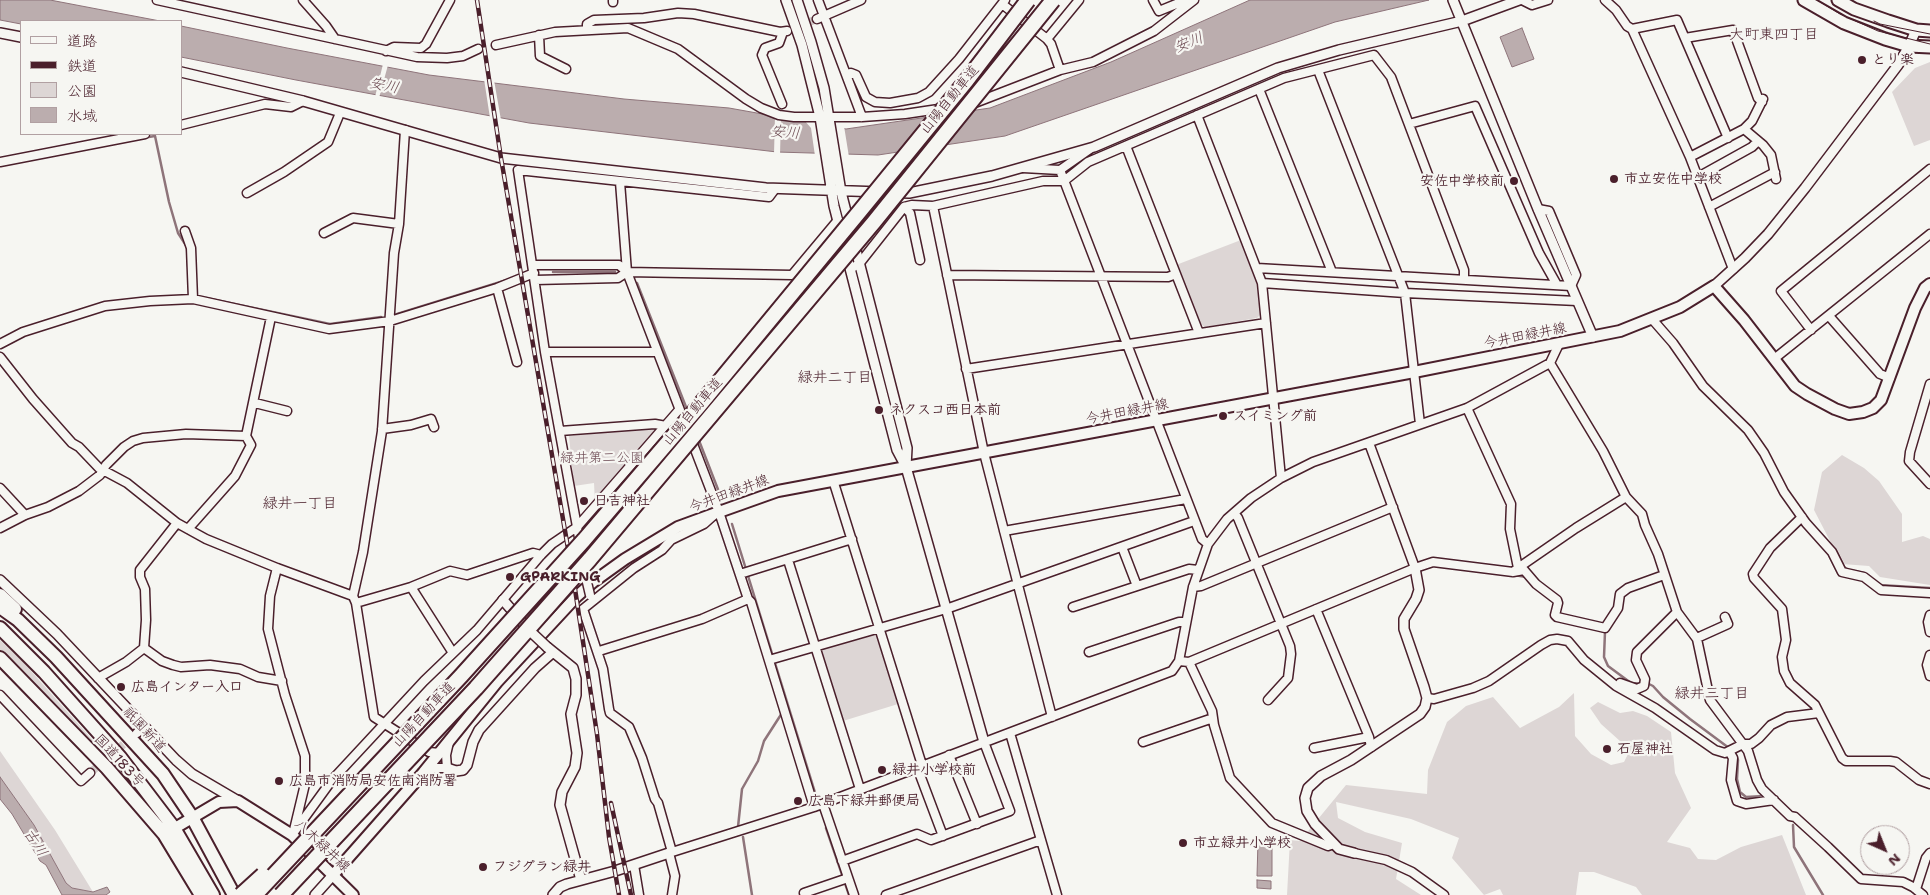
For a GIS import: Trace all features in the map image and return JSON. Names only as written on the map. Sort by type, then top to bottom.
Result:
[{"type":"highway","name":"山陽自動車道","points":[[255,895],[461,676],[584,540],[693,414],[866,204],[1028,0]]},
{"type":"highway","name":"山陽自動車道","points":[[281,895],[476,688],[596,552],[874,222],[1053,0]]},
{"type":"highway","points":[[0,595],[14,608],[56,656]]},
{"type":"highway","name":"祇園新道","points":[[0,607],[18,620],[56,656],[163,774],[192,817],[236,893]]},
{"type":"highway","points":[[0,628],[44,672],[120,757],[213,895]]},
{"type":"highway","name":"国道183号","points":[[0,658],[169,831],[201,895]]},
{"type":"highway","points":[[236,893],[364,779]]},
{"type":"main road","points":[[1804,0],[1844,23],[1885,39],[1909,46],[1930,47]]},
{"type":"main road","points":[[1838,0],[1854,9],[1916,30],[1930,31]]},
{"type":"main road","points":[[1714,286],[1744,320],[1795,386],[1814,398],[1849,414],[1873,408],[1881,400],[1915,308],[1925,288],[1930,284]]},
{"type":"main road","name":"今井田緑井線","points":[[333,875],[423,773],[434,756],[449,742],[497,682],[576,597],[624,559],[678,527],[778,491],[1414,372],[1620,331],[1680,307],[1714,286]]},
{"type":"main road","points":[[169,831],[219,802],[238,801]]},
{"type":"main road","name":"八木緑井線","points":[[238,801],[292,835],[353,895]]},
{"type":"street","points":[[156,0],[417,57],[447,58],[463,56],[478,50]]},
{"type":"street","points":[[303,0],[335,39]]},
{"type":"street","points":[[786,0],[825,119]]},
{"type":"street","points":[[797,0],[822,79],[825,119],[836,188],[838,220],[850,269],[898,450],[906,467],[984,742],[1010,811],[932,840],[917,834],[842,861]]},
{"type":"street","points":[[818,0],[820,17],[847,74],[862,117]]},
{"type":"street","points":[[820,17],[861,0]]},
{"type":"street","points":[[1047,39],[1079,0]]},
{"type":"street","points":[[1153,0],[1159,11],[1186,0]]},
{"type":"street","points":[[496,45],[555,32],[628,28],[678,48],[746,99],[761,108],[779,115],[825,119],[862,117],[905,114],[972,104],[1060,70],[1093,62],[1154,30],[1194,0]]},
{"type":"street","points":[[1454,0],[1538,209],[1593,337]]},
{"type":"street","points":[[182,72],[303,101],[501,158],[775,189],[836,188],[909,193],[1020,168],[1094,147],[1278,68],[1520,0],[1532,5],[1548,0]]},
{"type":"street","points":[[1605,0],[1616,10],[1627,26],[1632,29],[1690,157],[1733,269]]},
{"type":"street","points":[[386,51],[394,47],[421,48],[426,44],[452,1]]},
{"type":"street","points":[[847,74],[856,75],[866,97],[875,102],[890,103],[918,98],[929,92],[959,59],[1003,2],[1047,39],[1051,44],[1060,70]]},
{"type":"street","points":[[587,30],[587,24],[594,20],[644,18],[678,13],[694,14],[785,31],[779,43],[765,48],[762,55],[782,104]]},
{"type":"street","points":[[1632,29],[1677,20],[1728,138]]},
{"type":"street","points":[[1685,38],[1733,30],[1758,98],[1763,100],[1752,121],[1744,129],[1690,157]]},
{"type":"street","points":[[1714,286],[1768,234],[1805,188],[1898,65],[1916,30]]},
{"type":"street","points":[[0,41],[4,34],[20,37]]},
{"type":"street","points":[[539,35],[540,56],[566,69]]},
{"type":"street","points":[[850,269],[859,264],[904,207],[912,205],[933,206],[1044,181],[1064,181],[1088,162],[1284,78],[1374,55],[1391,77],[1464,270],[1464,279]]},
{"type":"street","points":[[1318,70],[1405,294],[1420,424]]},
{"type":"street","points":[[1259,89],[1332,272]]},
{"type":"street","points":[[182,125],[265,104],[291,107],[303,101]]},
{"type":"street","points":[[1408,124],[1475,106],[1539,253],[1557,285]]},
{"type":"street","points":[[246,194],[284,172],[328,142],[340,112]]},
{"type":"street","points":[[1196,115],[1262,283],[1281,478]]},
{"type":"street","points":[[1709,207],[1775,175],[1771,155],[1744,129]]},
{"type":"street","points":[[404,130],[399,224],[394,253],[382,429],[364,552],[354,599],[374,717],[434,756]]},
{"type":"street","points":[[0,162],[140,135]]},
{"type":"street","points":[[1698,177],[1752,147],[1758,141]]},
{"type":"street","points":[[1126,146],[1199,333]]},
{"type":"street","points":[[1020,168],[1060,170],[1094,147]]},
{"type":"street","points":[[1811,330],[1781,291],[1930,169]]},
{"type":"street","points":[[591,598],[545,352],[518,170],[769,197],[775,189]]},
{"type":"street","points":[[1060,170],[1194,520],[1202,539],[1208,544]]},
{"type":"street","points":[[620,182],[627,272],[719,512],[751,602],[814,807]]},
{"type":"street","points":[[836,188],[859,264],[907,448],[906,467]]},
{"type":"street","points":[[933,206],[984,453],[1052,717]]},
{"type":"street","points":[[904,207],[910,213],[920,260]]},
{"type":"street","points":[[324,233],[352,218],[399,224]]},
{"type":"street","points":[[534,272],[618,278],[627,272],[792,275],[838,220]]},
{"type":"street","points":[[185,231],[192,248],[193,299]]},
{"type":"street","points":[[1774,359],[1930,234]]},
{"type":"street","points":[[0,344],[23,332],[105,306],[193,299],[329,329],[390,321],[497,288],[534,272],[619,265],[627,272]]},
{"type":"street","points":[[1257,268],[1571,286]]},
{"type":"street","points":[[947,276],[1168,276],[1176,274]]},
{"type":"street","points":[[1262,283],[1405,294],[1577,301]]},
{"type":"street","points":[[497,288],[517,362]]},
{"type":"street","points":[[1829,316],[1880,374],[1890,378]]},
{"type":"street","points":[[188,529],[236,476],[251,444],[246,436],[271,317]]},
{"type":"street","points":[[1652,319],[1683,356],[1703,386],[1748,430],[1764,453],[1784,492],[1802,517],[1832,552],[1842,572],[1864,576],[1881,590],[1930,593]]},
{"type":"street","points":[[966,369],[1266,323]]},
{"type":"street","points":[[553,895],[560,887],[823,804],[1172,671],[1179,661],[1193,587],[1208,544],[1227,519],[1251,498],[1281,478],[1312,462],[1467,408],[1550,363],[1559,344]]},
{"type":"street","points":[[545,352],[658,352]]},
{"type":"street","points":[[0,357],[33,399],[72,443],[79,447],[103,470],[126,483],[177,523],[206,539],[354,599],[411,587],[450,571],[467,575],[533,553],[541,555]]},
{"type":"street","points":[[1550,363],[1603,451],[1626,497],[1642,514],[1658,554],[1677,612],[1697,638],[1710,700],[1748,751],[1757,780],[1762,789],[1790,816],[1795,817],[1828,846],[1861,879],[1902,882],[1919,893],[1926,858],[1930,853]]},
{"type":"street","points":[[1930,385],[1909,461],[1930,484]]},
{"type":"street","points":[[254,404],[287,411]]},
{"type":"street","points":[[1467,408],[1511,504],[1510,529],[1515,570]]},
{"type":"street","points":[[292,835],[332,780],[503,600],[541,555],[552,544],[577,527],[680,410]]},
{"type":"street","points":[[382,429],[411,425],[431,419],[434,427]]},
{"type":"street","points":[[560,431],[655,424],[666,426]]},
{"type":"street","points":[[0,528],[79,491],[103,470],[124,447],[143,438],[186,434],[246,436]]},
{"type":"street","points":[[1369,442],[1415,568],[1419,590],[1404,619],[1404,629],[1427,698],[1425,707],[1420,714],[1351,760],[1321,776],[1308,788],[1305,798],[1307,811],[1315,824],[1339,849],[1386,860],[1412,872],[1444,895]]},
{"type":"street","points":[[833,480],[943,836]]},
{"type":"street","points":[[0,488],[25,515]]},
{"type":"street","points":[[1515,570],[1576,528],[1626,497]]},
{"type":"street","points":[[1004,531],[1186,498]]},
{"type":"street","points":[[1193,587],[1201,586],[1393,507]]},
{"type":"street","points":[[672,895],[675,876],[658,803],[629,726],[610,713],[603,669],[583,609],[591,598],[662,550],[672,540],[704,524],[719,512]]},
{"type":"street","points":[[1234,513],[1238,518],[1290,646],[1288,678],[1268,700]]},
{"type":"street","points":[[1802,517],[1770,548],[1753,574],[1754,578],[1782,609],[1786,640],[1782,657],[1784,671],[1790,683],[1815,705],[1842,758],[1846,761],[1896,762],[1919,780],[1930,784]]},
{"type":"street","points":[[769,660],[946,609],[1194,520]]},
{"type":"street","points":[[98,678],[126,662],[144,648],[146,620],[144,588],[140,577],[140,570],[177,523]]},
{"type":"street","points":[[740,574],[852,539]]},
{"type":"street","points":[[1122,547],[1137,586]]},
{"type":"street","points":[[788,560],[860,789]]},
{"type":"street","points":[[1179,661],[1189,662],[1280,623],[1433,562],[1524,570],[1536,584],[1557,600],[1555,615],[1557,617],[1605,628],[1618,608],[1620,594],[1628,588],[1664,575]]},
{"type":"street","points":[[277,568],[270,596],[268,629],[305,756],[305,784],[292,835]]},
{"type":"street","points":[[1073,607],[1189,569],[1198,570]]},
{"type":"street","points":[[0,580],[57,634],[98,678],[141,730],[192,774],[238,801]]},
{"type":"street","points":[[411,587],[453,653]]},
{"type":"street","points":[[598,651],[702,619],[748,598]]},
{"type":"street","points":[[503,600],[549,650],[573,668],[576,679],[576,695],[570,714],[577,753],[575,767],[562,792],[560,805],[581,880]]},
{"type":"street","points":[[1316,609],[1369,737],[1371,747]]},
{"type":"street","points":[[1600,673],[1628,687],[1637,689],[1644,686],[1646,679],[1636,660],[1637,652],[1677,612]]},
{"type":"street","points":[[1930,615],[1928,622],[1930,632]]},
{"type":"street","points":[[1697,638],[1728,624],[1724,617]]},
{"type":"street","points":[[1090,652],[1179,622],[1186,622]]},
{"type":"street","points":[[1427,698],[1442,697],[1489,681],[1550,640],[1558,639],[1568,641],[1584,660],[1616,686],[1684,727],[1716,750],[1725,753],[1743,744],[1750,744],[1771,726],[1786,717],[1819,713]]},
{"type":"street","points":[[144,648],[162,661],[181,667],[210,665],[240,669],[258,677],[282,681]]},
{"type":"street","points":[[423,773],[435,768],[463,770],[468,765],[473,742],[479,730],[549,650]]},
{"type":"street","points":[[1930,655],[1926,665],[1930,676]]},
{"type":"street","points":[[1189,662],[1212,711],[1230,778],[1272,823],[1328,846],[1334,844]]},
{"type":"street","points":[[0,695],[81,781],[90,773]]},
{"type":"street","points":[[1143,742],[1213,718]]},
{"type":"street","points":[[1010,733],[1058,895]]},
{"type":"street","points":[[1314,748],[1369,737]]},
{"type":"street","points":[[447,768],[446,755],[449,742]]},
{"type":"street","points":[[1729,751],[1733,758],[1731,780],[1737,801],[1746,804],[1774,800]]},
{"type":"street","points":[[949,755],[977,824]]},
{"type":"street","points":[[823,804],[854,895]]},
{"type":"street","points":[[886,895],[1041,840]]},
{"type":"street","points":[[634,865],[640,895]]},
{"type":"street","points":[[315,895],[333,875]]},
{"type":"street","points":[[804,893],[848,878]]},
{"type":"green space","points":[[1930,62],[1930,140],[1914,146],[1892,92],[1915,68]]},
{"type":"green space","points":[[1241,240],[1257,282],[1260,315],[1257,318],[1205,327],[1199,323],[1176,265]]},
{"type":"green space","name":"緑井第二公園","points":[[652,428],[660,430],[595,503],[594,483],[574,486],[569,436]]},
{"type":"green space","points":[[1842,455],[1864,468],[1879,481],[1902,514],[1902,542],[1923,536],[1930,539],[1930,585],[1880,577],[1869,566],[1842,564],[1814,510],[1822,472]]},
{"type":"green space","points":[[874,633],[877,635],[898,704],[843,721],[822,652],[823,648]]},
{"type":"green space","points":[[0,640],[22,661],[125,776],[123,778],[0,653]]},
{"type":"green space","points":[[1574,693],[1575,736],[1591,754],[1611,765],[1624,762],[1630,750],[1601,724],[1590,708],[1598,702],[1620,713],[1633,711],[1647,716],[1671,732],[1675,773],[1691,808],[1667,842],[1690,848],[1698,859],[1716,860],[1741,847],[1782,835],[1806,895],[1642,895],[1636,887],[1594,872],[1579,872],[1576,895],[1503,895],[1500,889],[1484,895],[1452,858],[1459,838],[1411,819],[1336,802],[1338,818],[1365,832],[1402,843],[1396,879],[1421,895],[1287,895],[1290,840],[1300,841],[1346,785],[1427,794],[1428,770],[1447,722],[1466,706],[1493,697],[1520,728],[1559,707]]},
{"type":"green space","points":[[0,751],[55,830],[93,892],[72,888],[66,883],[34,825],[0,777]]},
{"type":"water","points":[[0,0],[50,0],[155,20],[20,20],[20,24],[0,20]]},
{"type":"water","name":"安川","points":[[1250,0],[1429,0],[1335,22],[1005,136],[878,155],[777,152],[529,123],[296,80],[182,57],[182,26],[429,75],[624,99],[729,108],[846,129],[990,108],[1111,62]]},
{"type":"water","points":[[1522,28],[1534,59],[1512,67],[1500,37]]},
{"type":"water","name":"古川","points":[[0,777],[34,825],[66,883],[72,888],[93,892],[107,887],[110,892],[106,895],[62,895],[46,865],[40,861],[12,814],[0,799]]},
{"type":"water","points":[[1258,842],[1272,842],[1272,876],[1257,876]]},
{"type":"water","points":[[1257,880],[1271,881],[1271,889],[1257,888]]},
{"type":"pier","points":[[383,64],[388,65],[379,98],[375,97]]},
{"type":"pier","points":[[484,79],[494,80],[501,120],[490,118]]},
{"type":"pier","points":[[775,116],[781,116],[780,155],[774,154]]},
{"type":"pier","points":[[804,120],[844,126],[849,157],[815,156],[811,128]]},
{"type":"waterway","points":[[136,139],[155,136],[169,202],[178,233],[187,247],[188,266]]},
{"type":"waterway","points":[[553,272],[615,272]]},
{"type":"waterway","points":[[397,314],[510,279]]},
{"type":"waterway","points":[[637,283],[688,412]]},
{"type":"waterway","points":[[206,298],[330,324],[381,317]]},
{"type":"waterway","points":[[698,438],[719,492]]},
{"type":"waterway","points":[[732,524],[817,799]]},
{"type":"waterway","points":[[1828,542],[1836,551],[1844,567],[1848,570]]},
{"type":"waterway","points":[[1854,571],[1869,576]]},
{"type":"waterway","points":[[1514,575],[1526,577],[1527,579]]},
{"type":"waterway","points":[[1879,585],[1930,588]]},
{"type":"waterway","points":[[1602,631],[1605,632],[1604,657],[1608,666],[1631,683],[1653,686],[1663,697],[1729,748]]},
{"type":"waterway","points":[[738,827],[742,789],[758,761],[764,741],[782,713]]},
{"type":"waterway","points":[[1734,751],[1738,760],[1737,779],[1740,792],[1746,797],[1764,796]]},
{"type":"waterway","points":[[1793,825],[1794,847],[1823,895]]},
{"type":"waterway","points":[[826,828],[849,895]]},
{"type":"waterway","points":[[743,837],[752,895]]},
{"type":"tunnel","points":[[787,31],[817,19]]},
{"type":"tunnel","points":[[90,773],[132,737]]},
{"type":"tram line","points":[[1817,0],[1840,14],[1878,31],[1930,44]]},
{"type":"tram line","points":[[1874,21],[1880,24],[1930,34]]},
{"type":"railway","points":[[477,0],[501,158],[575,589],[597,734],[609,837],[619,895]]},
{"type":"railway","points":[[611,803],[631,895]]},
{"type":"place","name":"とり楽","points":[[1862,60]]},
{"type":"place","name":"市立安佐中学校","points":[[1614,179]]},
{"type":"place","name":"安佐中学校前","points":[[1514,181]]},
{"type":"place","name":"ネクスコ西日本前","points":[[879,410]]},
{"type":"place","name":"スイミング前","points":[[1223,416]]},
{"type":"place","name":"日吉神社","points":[[584,501]]},
{"type":"place","name":"GPARKING","points":[[510,577]]},
{"type":"place","name":"広島インター入口","points":[[121,687]]},
{"type":"place","name":"石屋神社","points":[[1607,749]]},
{"type":"place","name":"緑井小学校前","points":[[882,770]]},
{"type":"place","name":"広島市消防局安佐南消防署","points":[[279,781]]},
{"type":"place","name":"広島下緑井郵便局","points":[[798,801]]},
{"type":"place","name":"市立緑井小学校","points":[[1183,843]]},
{"type":"place","name":"フジグラン緑井","points":[[483,867]]},
{"type":"district","name":"大町東四丁目","points":[[1774,35]]},
{"type":"district","name":"緑井二丁目","points":[[835,378]]},
{"type":"district","name":"緑井一丁目","points":[[300,504]]},
{"type":"district","name":"緑井三丁目","points":[[1712,694]]}]
